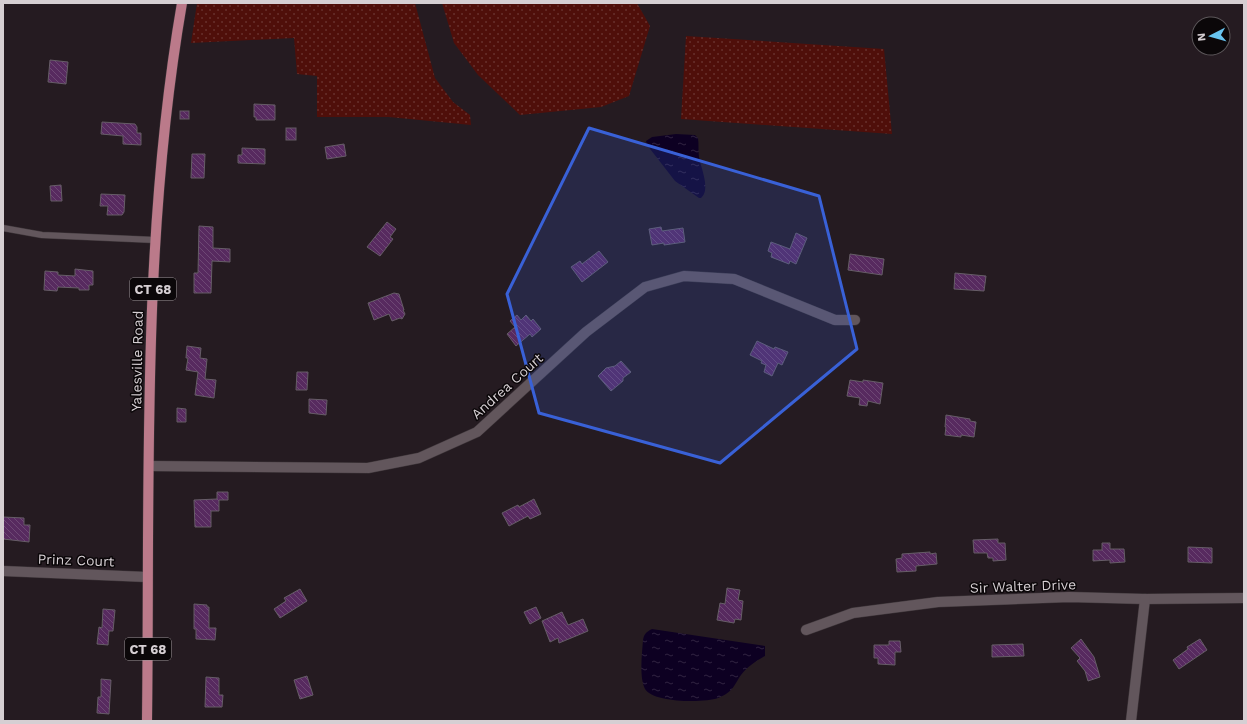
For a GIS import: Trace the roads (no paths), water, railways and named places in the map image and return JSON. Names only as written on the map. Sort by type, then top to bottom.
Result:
[{"type":"main road","name":"Yalesville Road","points":[[146,721],[151,315],[160,169],[172,66],[182,3]]},
{"type":"street","name":"Andrea Court","points":[[149,466],[368,468],[419,458],[476,432],[586,332],[645,287],[684,276],[734,279],[835,320],[855,320]]},
{"type":"street","name":"Prinz Court","points":[[3,571],[147,577]]},
{"type":"street","name":"Sir Walter Drive","points":[[806,630],[853,613],[938,602],[1069,597],[1145,599],[1244,598]]},
{"type":"street","points":[[1131,721],[1145,599]]},
{"type":"lane","points":[[3,228],[42,236],[155,240]]},
{"type":"water","points":[[676,134],[695,135],[698,138],[699,157],[705,184],[704,194],[701,198],[675,181],[647,145],[646,141],[652,137]]},
{"type":"water","points":[[652,629],[765,646],[765,656],[746,669],[731,690],[719,698],[702,701],[680,701],[658,697],[650,694],[645,689],[642,678],[641,665],[643,640],[646,633]]}]
